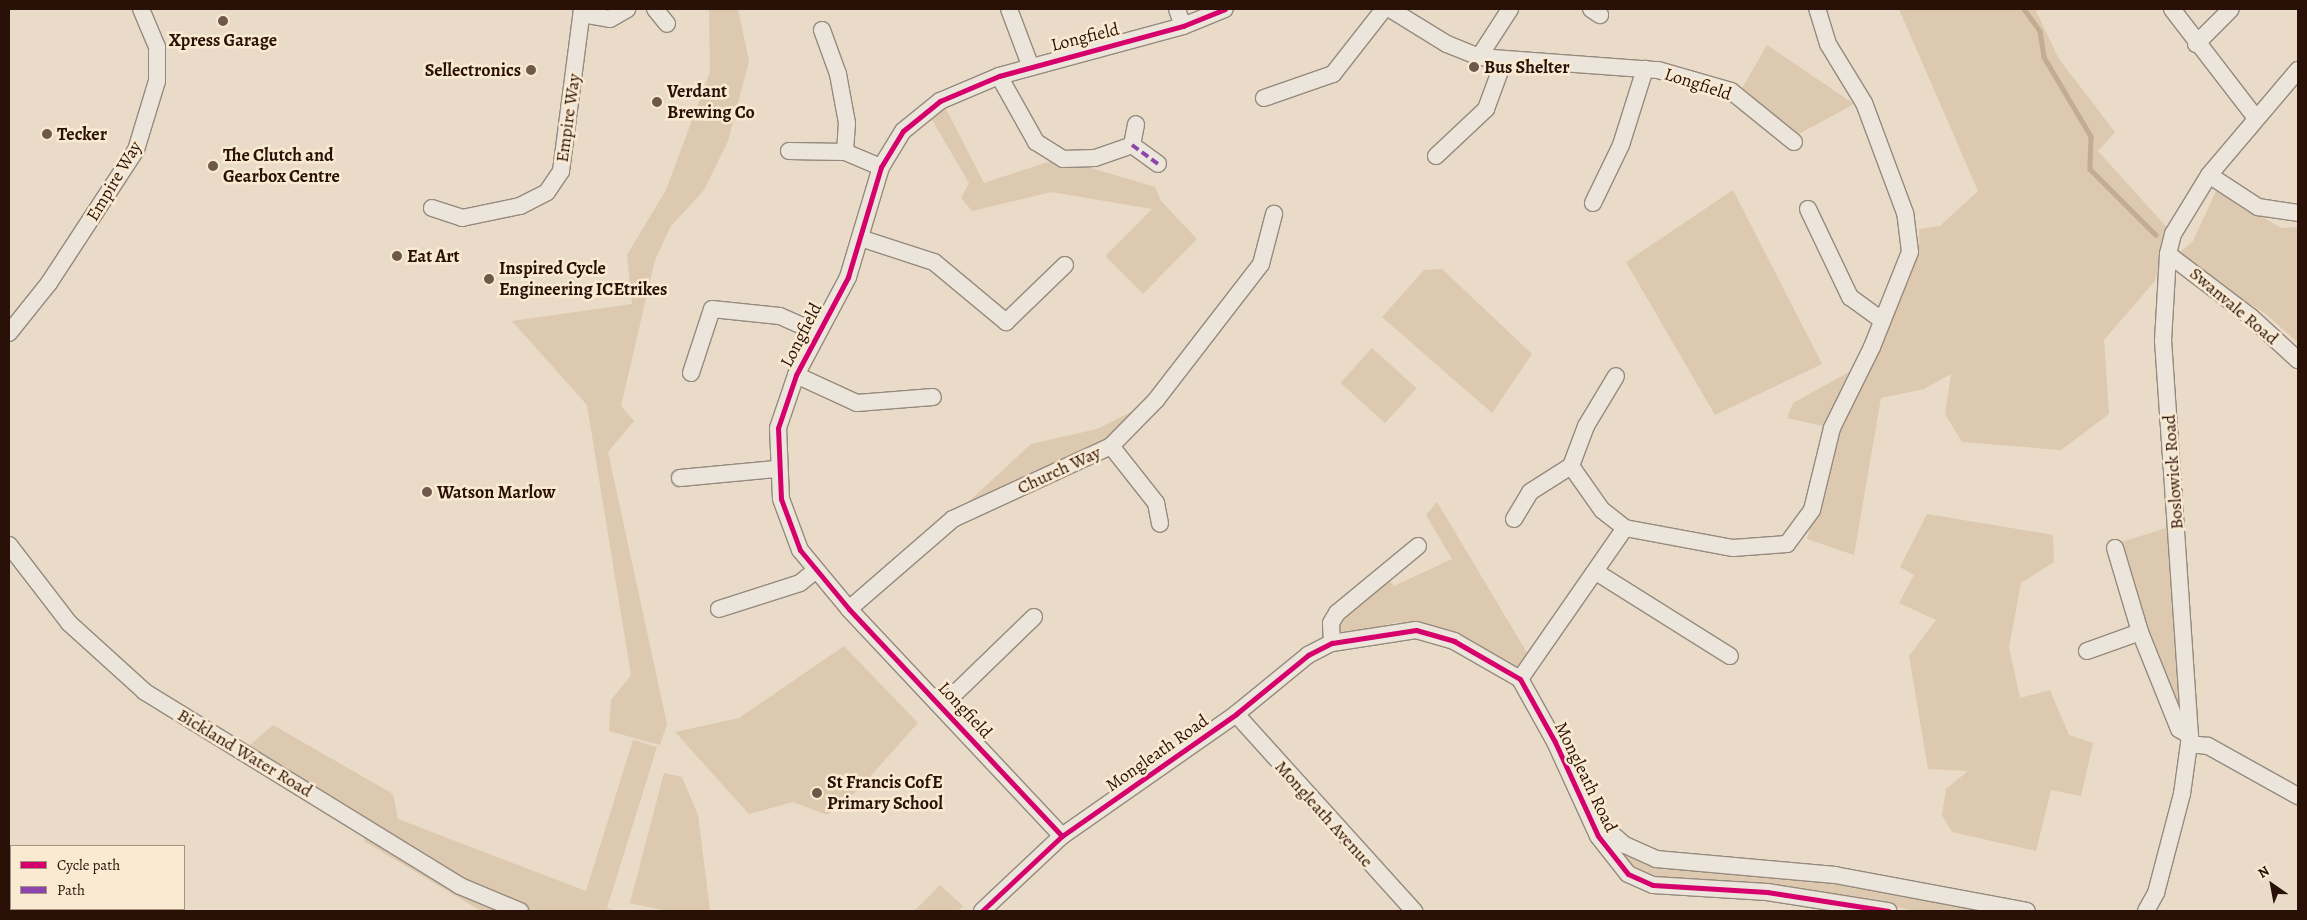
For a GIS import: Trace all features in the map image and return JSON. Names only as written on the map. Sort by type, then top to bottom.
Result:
[{"type":"street","name":"Empire Way","points":[[9,333],[49,283],[136,150],[157,80],[157,47],[141,9]]},
{"type":"street","points":[[582,12],[610,19],[627,9]]},
{"type":"street","points":[[655,9],[668,24]]},
{"type":"street","name":"Longfield","points":[[1009,9],[1030,65]]},
{"type":"street","points":[[1177,9],[1183,26]]},
{"type":"street","name":"Longfield","points":[[1062,836],[815,571],[791,529],[776,469],[778,428],[796,374],[816,332],[848,276],[881,167],[903,131],[940,101],[999,76],[1030,65],[1183,26],[1225,9]]},
{"type":"street","points":[[1264,98],[1333,74],[1384,9]]},
{"type":"street","name":"Longfield","points":[[1390,9],[1447,44],[1479,56],[1504,60],[1645,69],[1731,91],[1794,142]]},
{"type":"street","points":[[1479,56],[1510,9]]},
{"type":"street","points":[[1571,466],[1602,510],[1625,528],[1734,548],[1787,544],[1812,510],[1832,428],[1872,347],[1880,319],[1910,252],[1904,213],[1864,103],[1828,44],[1817,9]]},
{"type":"street","points":[[2172,9],[2196,44],[2256,118]]},
{"type":"street","points":[[2196,44],[2232,9]]},
{"type":"street","name":"Empire Way","points":[[432,208],[462,218],[520,206],[547,192],[561,171],[582,12]]},
{"type":"street","points":[[822,30],[838,74],[847,123],[845,152]]},
{"type":"street","points":[[1436,156],[1486,109],[1504,60]]},
{"type":"street","name":"Longfield","points":[[1593,203],[1621,145],[1645,69]]},
{"type":"street","name":"Boslowick Road","points":[[2146,911],[2163,866],[2190,740],[2163,342],[2168,254],[2173,234],[2209,175],[2298,70]]},
{"type":"street","points":[[999,76],[1036,142],[1063,159],[1095,158],[1132,145]]},
{"type":"street","points":[[1132,145],[1136,124]]},
{"type":"street","points":[[1132,145],[1158,164]]},
{"type":"street","points":[[789,151],[845,152],[881,167]]},
{"type":"street","points":[[2209,175],[2258,207],[2298,213]]},
{"type":"street","points":[[1808,209],[1850,297],[1880,319]]},
{"type":"street","name":"Church Way","points":[[849,609],[953,519],[1111,446],[1156,400],[1261,264],[1274,214]]},
{"type":"street","points":[[860,238],[934,262],[1006,322],[1065,265]]},
{"type":"street","name":"Swanvale Road","points":[[2168,254],[2251,317],[2298,360]]},
{"type":"street","name":"Longfield","points":[[691,373],[712,310],[780,316],[816,332]]},
{"type":"street","name":"Longfield","points":[[796,374],[857,403],[933,397]]},
{"type":"street","points":[[1514,519],[1530,492],[1571,466],[1586,426],[1616,376]]},
{"type":"street","points":[[1111,446],[1156,503],[1160,524]]},
{"type":"street","points":[[680,478],[776,469]]},
{"type":"street","points":[[1520,679],[1625,528]]},
{"type":"street","points":[[1332,642],[1330,623],[1337,613],[1418,546]]},
{"type":"street","points":[[2115,548],[2140,632],[2179,729],[2190,740],[2208,746],[2298,796]]},
{"type":"street","name":"Bickland Water Road","points":[[10,550],[69,623],[144,692],[460,886],[520,911]]},
{"type":"street","points":[[719,609],[800,583],[815,571]]},
{"type":"street","points":[[1596,572],[1730,656]]},
{"type":"street","points":[[942,706],[1034,617]]},
{"type":"street","name":"Mongleath Road","points":[[982,911],[1062,836],[1236,714],[1308,655],[1332,642],[1416,630],[1454,641],[1520,679],[1612,857],[1628,874],[1653,885],[1776,893],[1889,911]]},
{"type":"street","points":[[2087,651],[2140,632]]},
{"type":"street","name":"Mongleath Avenue","points":[[1236,714],[1414,911]]},
{"type":"street","name":"Mongleath Road","points":[[1591,815],[1626,845],[1656,859],[1835,875],[2027,911]]},
{"type":"shaded area","points":[[709,9],[738,9],[749,61],[728,141],[704,190],[671,226],[655,260],[621,406],[634,421],[608,452],[667,724],[660,745],[609,731],[611,700],[631,675],[587,405],[512,321],[632,304],[627,255],[666,190],[710,72]]},
{"type":"shaded area","points":[[1899,9],[2035,9],[2059,59],[2115,132],[2098,151],[2173,234],[2154,282],[2104,340],[2109,414],[2061,450],[1962,442],[1945,414],[1951,374],[1924,389],[1881,398],[1854,555],[1807,539],[1837,429],[1787,418],[1793,403],[1876,357],[1919,248],[1919,229],[1940,226],[1978,191]]},
{"type":"shaded area","points":[[1767,45],[1854,104],[1795,136],[1741,90]]},
{"type":"shaded area","points":[[945,107],[984,183],[1051,161],[1088,167],[1155,187],[1161,201],[1197,239],[1143,294],[1105,256],[1152,209],[1051,192],[972,211],[961,198],[969,183],[931,118]]},
{"type":"shaded area","points":[[2217,189],[2281,228],[2298,227],[2298,343],[2266,314],[2174,257],[2193,241]]},
{"type":"shaded area","points":[[1733,190],[1822,364],[1715,415],[1626,262]]},
{"type":"shaded area","points":[[1442,269],[1532,354],[1492,413],[1382,317],[1424,270]]},
{"type":"shaded area","points":[[1372,348],[1417,388],[1385,423],[1341,383]]},
{"type":"shaded area","points":[[1137,409],[1103,445],[969,508],[965,505],[1031,444],[1097,429]]},
{"type":"shaded area","points":[[1437,502],[1529,656],[1518,671],[1445,629],[1398,622],[1340,635],[1338,618],[1389,580],[1394,586],[1452,559],[1426,515]]},
{"type":"shaded area","points":[[1927,514],[2053,535],[2054,562],[2021,583],[2009,647],[2020,698],[2050,690],[2069,735],[2093,743],[2081,796],[2051,790],[2036,851],[1952,832],[1942,815],[1946,789],[1968,771],[1928,769],[1909,656],[1936,620],[1899,603],[1914,575],[1900,567]]},
{"type":"shaded area","points":[[2170,527],[2186,725],[2151,640],[2121,542]]},
{"type":"shaded area","points":[[844,646],[918,723],[857,791],[827,815],[793,802],[749,814],[675,732],[739,718]]},
{"type":"shaded area","points":[[273,725],[393,794],[398,819],[586,891],[633,740],[657,747],[607,908],[616,911],[481,911],[364,841],[369,823],[249,746]]},
{"type":"shaded area","points":[[664,773],[682,777],[698,815],[710,911],[667,911],[630,903]]},
{"type":"shaded area","points":[[1608,840],[1656,865],[1760,870],[2005,911],[1918,911],[1767,885],[1654,879],[1632,870]]},
{"type":"shaded area","points":[[940,885],[963,906],[958,911],[914,911]]},
{"type":"waterway","points":[[2024,9],[2040,31],[2044,57],[2091,136],[2090,169],[2156,235]]},
{"type":"marked path","points":[[1132,145],[1158,164]]},
{"type":"cycle path","points":[[1062,836],[849,609],[800,550],[781,499],[778,428],[796,375],[848,277],[881,167],[903,131],[940,101],[999,76],[1183,26],[1225,9]]},
{"type":"cycle path","points":[[982,911],[1062,836],[1236,714],[1308,655],[1332,643],[1416,630],[1454,641],[1520,679],[1555,742],[1598,836],[1628,874],[1653,885],[1767,892],[1889,911]]},
{"type":"place","name":"Xpress Garage","points":[[223,21]]},
{"type":"place","name":"Bus Shelter","points":[[1474,67]]},
{"type":"place","name":"Sellectronics","points":[[531,70]]},
{"type":"place","name":"Verdant Brewing Co","points":[[657,102]]},
{"type":"place","name":"Tecker","points":[[47,134]]},
{"type":"place","name":"The Clutch and Gearbox Centre","points":[[213,166]]},
{"type":"place","name":"Eat Art","points":[[397,256]]},
{"type":"place","name":"Inspired Cycle Engineering ICEtrikes","points":[[489,279]]},
{"type":"place","name":"Watson Marlow","points":[[427,492]]},
{"type":"place","name":"St Francis CofE Primary School","points":[[817,793]]}]
